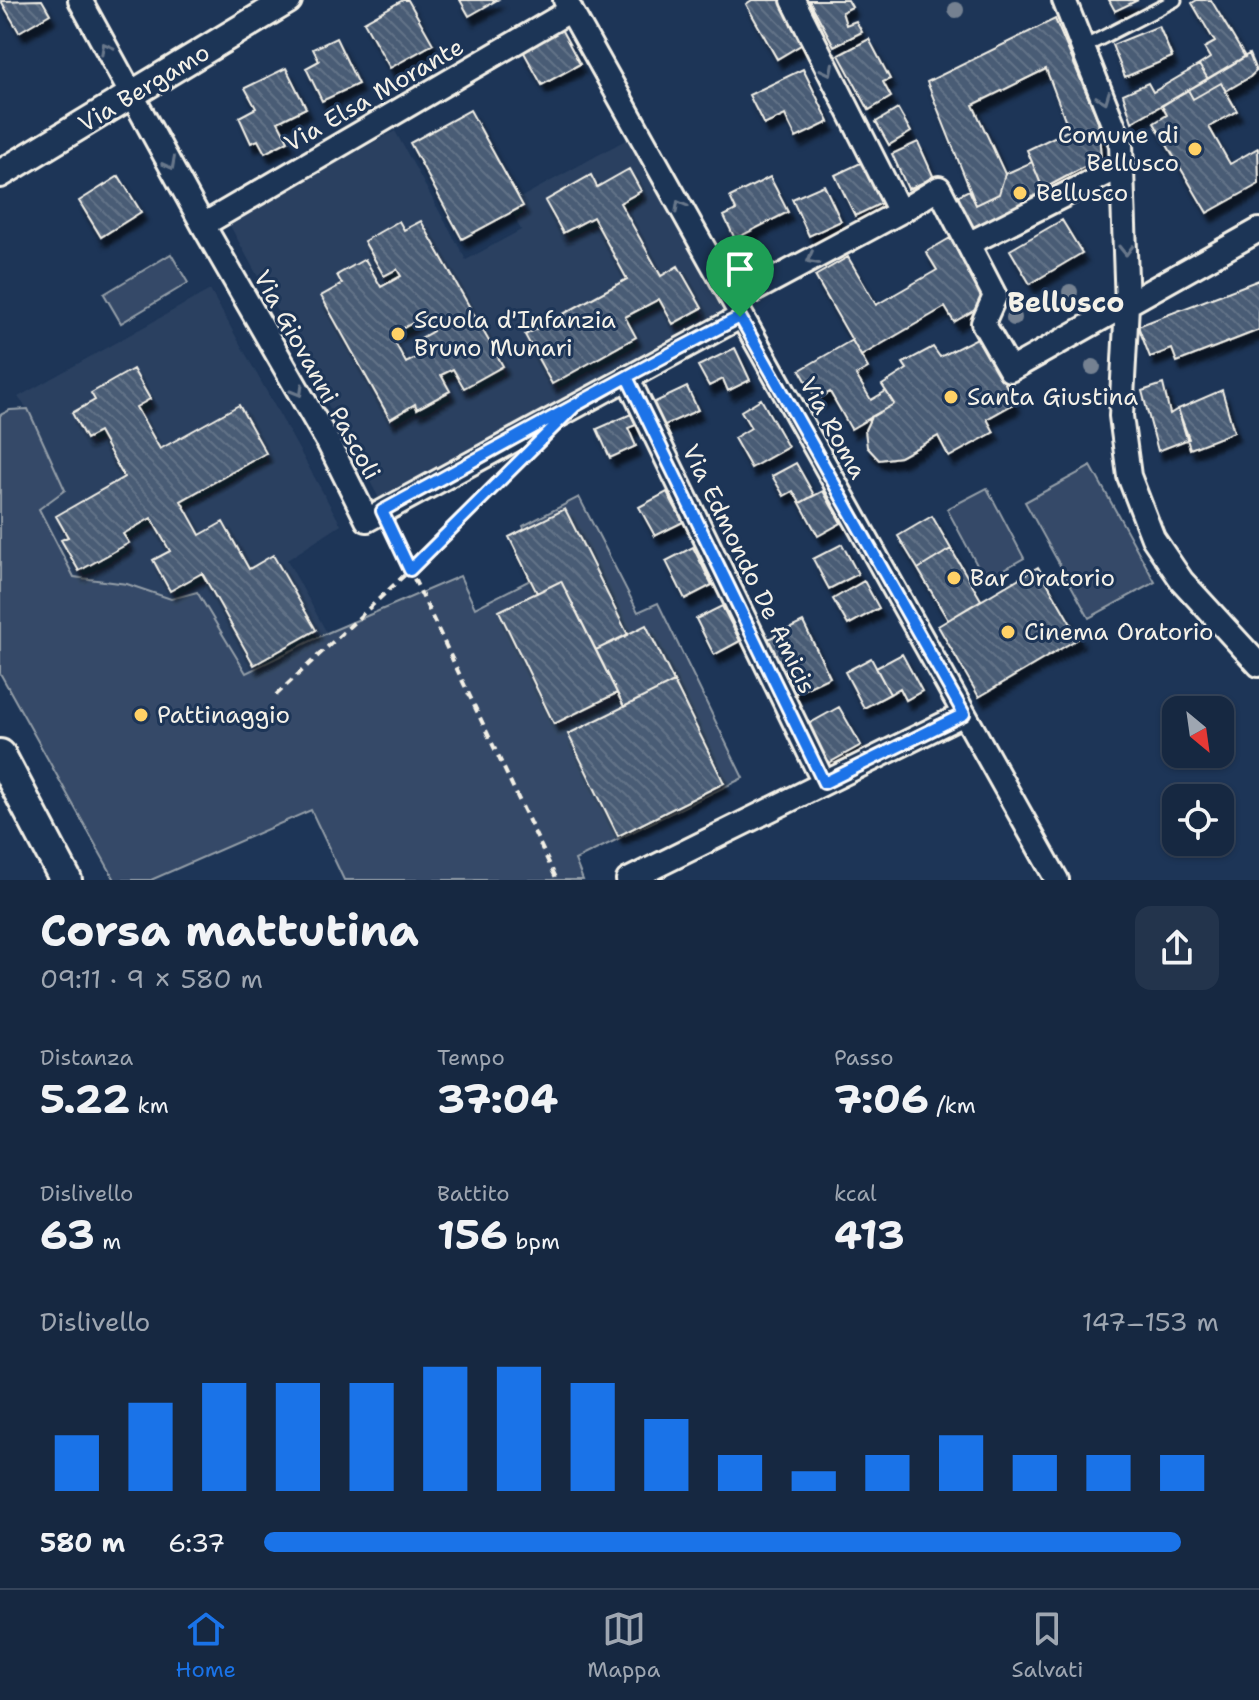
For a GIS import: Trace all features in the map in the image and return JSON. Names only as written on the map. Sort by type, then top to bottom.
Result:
[{"type":"main road","points":[[0,755],[66,880]]},
{"type":"street","name":"Via Giovanni Pascoli","points":[[80,0],[203,225],[329,444],[367,520],[627,377],[939,188],[968,244]]},
{"type":"street","name":"Via Bergamo","points":[[0,174],[288,0]]},
{"type":"street","points":[[793,0],[900,212]]},
{"type":"street","points":[[1064,0],[1123,154],[1127,305],[1121,416],[1129,476],[1153,538],[1182,581],[1259,665]]},
{"type":"street","name":"Via Elsa Morante","points":[[203,225],[568,5]]},
{"type":"street","name":"Via Roma","points":[[568,5],[1057,880]]},
{"type":"street","points":[[1123,154],[968,244],[995,296],[983,323],[1010,370],[1258,235]]},
{"type":"street","name":"Via Edmondo De Amicis","points":[[627,377],[824,783]]},
{"type":"street","points":[[629,880],[964,714]]},
{"type":"lane","points":[[1084,47],[1175,0]]},
{"type":"path","points":[[276,695],[410,570],[520,460]]},
{"type":"path","points":[[382,511],[557,880]]},
{"type":"shaded area","name":"Scuola d'Infanzia Bruno Munari","points":[[395,131],[466,260],[521,230],[512,212],[518,199],[631,137],[725,309],[379,498],[228,222]]},
{"type":"shaded area","points":[[171,254],[188,283],[121,323],[104,294]]},
{"type":"shaded area","points":[[210,290],[341,525],[287,560],[327,633],[246,673],[197,592],[171,599],[127,584],[74,578],[39,509],[65,490],[28,410],[18,397]]},
{"type":"shaded area","points":[[28,409],[65,490],[39,509],[74,577],[127,584],[171,599],[197,592],[246,673],[327,633],[460,576],[475,608],[544,573],[523,526],[579,497],[638,612],[658,603],[743,778],[575,860],[583,880],[344,880],[311,810],[151,880],[115,880],[0,673],[0,415],[10,410]]},
{"type":"shaded area","points":[[1091,466],[1155,582],[1089,618],[1025,502]]},
{"type":"shaded area","points":[[987,488],[1024,558],[985,580],[947,509]]},
{"type":"building","points":[[42,0],[50,14],[19,32],[1,1]]},
{"type":"building","points":[[408,0],[433,44],[390,68],[364,22]]},
{"type":"building","points":[[460,0],[497,0],[469,16]]},
{"type":"building","points":[[752,0],[783,0],[806,42],[777,59],[746,4]]},
{"type":"building","points":[[809,0],[848,0],[852,7],[842,12],[846,25],[856,21],[862,32],[834,46]]},
{"type":"building","points":[[1109,0],[1138,0],[1115,11]]},
{"type":"building","points":[[1211,0],[1245,57],[1208,79],[1199,65],[1210,58],[1204,48],[1215,42],[1192,3]]},
{"type":"building","points":[[1055,19],[1098,120],[1101,158],[1043,189],[1027,150],[1069,130],[1046,69],[973,105],[1005,174],[999,194],[976,205],[927,82]]},
{"type":"building","points":[[1159,26],[1172,57],[1125,77],[1112,45]]},
{"type":"building","points":[[561,29],[580,64],[542,85],[522,49]]},
{"type":"building","points":[[336,38],[358,84],[322,101],[306,68],[319,61],[313,49]]},
{"type":"building","points":[[869,39],[890,79],[883,82],[891,97],[869,110],[839,55]]},
{"type":"building","points":[[1249,54],[1256,71],[1250,77],[1226,91],[1221,83],[1193,99],[1188,90]]},
{"type":"building","points":[[1199,65],[1208,79],[1132,122],[1123,94],[1148,83],[1153,92]]},
{"type":"building","points":[[286,68],[306,108],[278,122],[288,141],[265,153],[258,140],[251,143],[239,117],[256,108],[245,88]]},
{"type":"building","points":[[803,69],[829,122],[796,138],[785,115],[764,125],[749,95]]},
{"type":"building","name":"Comune di Bellusco","points":[[1221,83],[1237,111],[1209,127],[1230,164],[1258,148],[1259,184],[1207,213],[1154,123],[1167,115],[1162,106],[1188,90],[1193,99]]},
{"type":"building","points":[[898,109],[911,132],[889,145],[876,122]]},
{"type":"building","points":[[470,110],[523,206],[462,239],[410,143]]},
{"type":"building","points":[[918,142],[934,178],[908,189],[892,154]]},
{"type":"building","points":[[869,159],[888,200],[855,216],[835,175]]},
{"type":"building","points":[[1032,162],[1047,200],[971,234],[953,198],[969,190],[976,205],[999,194],[1005,174]]},
{"type":"building","points":[[629,169],[641,191],[620,203],[661,276],[678,266],[702,308],[673,324],[659,299],[625,317],[636,337],[552,384],[525,335],[627,279],[593,217],[563,233],[545,201],[591,175],[597,187]]},
{"type":"building","points":[[119,176],[141,212],[101,237],[79,201]]},
{"type":"building","points":[[770,177],[788,212],[735,239],[724,216],[736,210],[730,197]]},
{"type":"building","points":[[824,185],[841,221],[809,236],[792,199]]},
{"type":"building","points":[[1062,220],[1082,253],[1030,284],[1010,250]]},
{"type":"building","points":[[399,221],[404,230],[421,221],[503,366],[464,388],[453,369],[441,375],[450,391],[417,409],[415,404],[390,419],[321,296],[342,284],[337,275],[365,259],[381,287],[401,276],[397,269],[384,276],[364,241]],"holes":[[[425,316],[433,331],[414,342],[421,355],[406,363],[391,335]]]},
{"type":"building","points":[[950,238],[987,303],[954,322],[945,307],[861,356],[815,276],[848,257],[876,305],[937,270],[926,252]]},
{"type":"building","points":[[1259,280],[1259,330],[1177,362],[1172,349],[1150,357],[1138,326]]},
{"type":"building","name":"Santa Giustina","points":[[981,336],[1015,403],[987,419],[994,432],[949,457],[938,436],[900,457],[879,460],[867,447],[865,430],[871,417],[894,404],[882,385],[907,369],[903,363],[933,347],[940,357]]},
{"type":"building","points":[[852,340],[868,368],[856,375],[871,400],[886,391],[894,404],[851,429],[830,392],[817,400],[800,370]]},
{"type":"building","points":[[735,348],[750,380],[728,391],[723,379],[709,386],[698,366]]},
{"type":"building","points":[[133,369],[150,399],[136,407],[160,449],[239,405],[266,453],[181,501],[200,535],[223,522],[249,569],[273,555],[316,630],[254,665],[202,573],[170,591],[153,560],[170,551],[151,518],[123,534],[129,543],[79,571],[61,540],[68,537],[56,516],[124,477],[99,432],[86,439],[72,413],[95,400],[91,393]]},
{"type":"building","points":[[1163,384],[1170,414],[1178,409],[1189,439],[1158,451],[1142,391]]},
{"type":"building","points":[[687,387],[698,410],[663,426],[653,403]]},
{"type":"building","points":[[1222,390],[1234,432],[1190,449],[1178,409]]},
{"type":"building","points":[[761,399],[788,447],[751,468],[734,438],[751,428],[741,411]]},
{"type":"building","points":[[631,414],[636,425],[628,428],[636,446],[610,458],[597,429]]},
{"type":"building","points":[[796,463],[814,495],[800,503],[793,491],[784,496],[772,476]]},
{"type":"building","points":[[823,491],[841,523],[818,536],[800,503]]},
{"type":"building","points":[[667,492],[683,522],[655,536],[639,507]]},
{"type":"building","points":[[565,509],[628,635],[596,650],[561,581],[537,593],[509,537]]},
{"type":"building","points":[[932,516],[951,549],[918,569],[898,536]]},
{"type":"building","points":[[842,544],[858,574],[829,589],[813,559]]},
{"type":"building","points":[[693,547],[712,585],[685,599],[666,561]]},
{"type":"building","points":[[951,549],[981,600],[948,620],[918,569]]},
{"type":"building","name":"Cinema Oratorio","points":[[1038,567],[1079,638],[979,697],[938,626]]},
{"type":"building","points":[[561,581],[617,693],[554,724],[499,611]]},
{"type":"building","points":[[864,581],[879,608],[848,625],[833,599]]},
{"type":"building","points":[[722,606],[740,641],[714,655],[696,619]]},
{"type":"building","points":[[803,622],[830,677],[794,694],[768,639]]},
{"type":"building","points":[[646,625],[674,682],[624,707],[596,650]]},
{"type":"building","points":[[902,654],[922,691],[906,700],[900,688],[890,694],[876,668]]},
{"type":"building","points":[[871,658],[890,694],[864,708],[845,672]]},
{"type":"building","points":[[674,682],[724,783],[618,836],[568,734]]},
{"type":"building","points":[[839,707],[861,745],[827,764],[805,726]]},
{"type":"place","name":"Comune di Bellusco","points":[[1195,149]]},
{"type":"place","name":"Bellusco","points":[[1020,193]]},
{"type":"place","name":"Scuola d'Infanzia Bruno Munari","points":[[398,334]]},
{"type":"place","name":"Santa Giustina","points":[[951,397]]},
{"type":"place","name":"Bar Oratorio","points":[[954,578]]},
{"type":"place","name":"Cinema Oratorio","points":[[1008,632]]},
{"type":"place","name":"Pattinaggio","points":[[141,715]]},
{"type":"district","name":"Bellusco","points":[[1066,302]]},
{"type":"route","points":[[740,317],[627,377],[382,511],[410,570],[575,406],[627,377],[824,783],[964,714],[740,317]]}]
